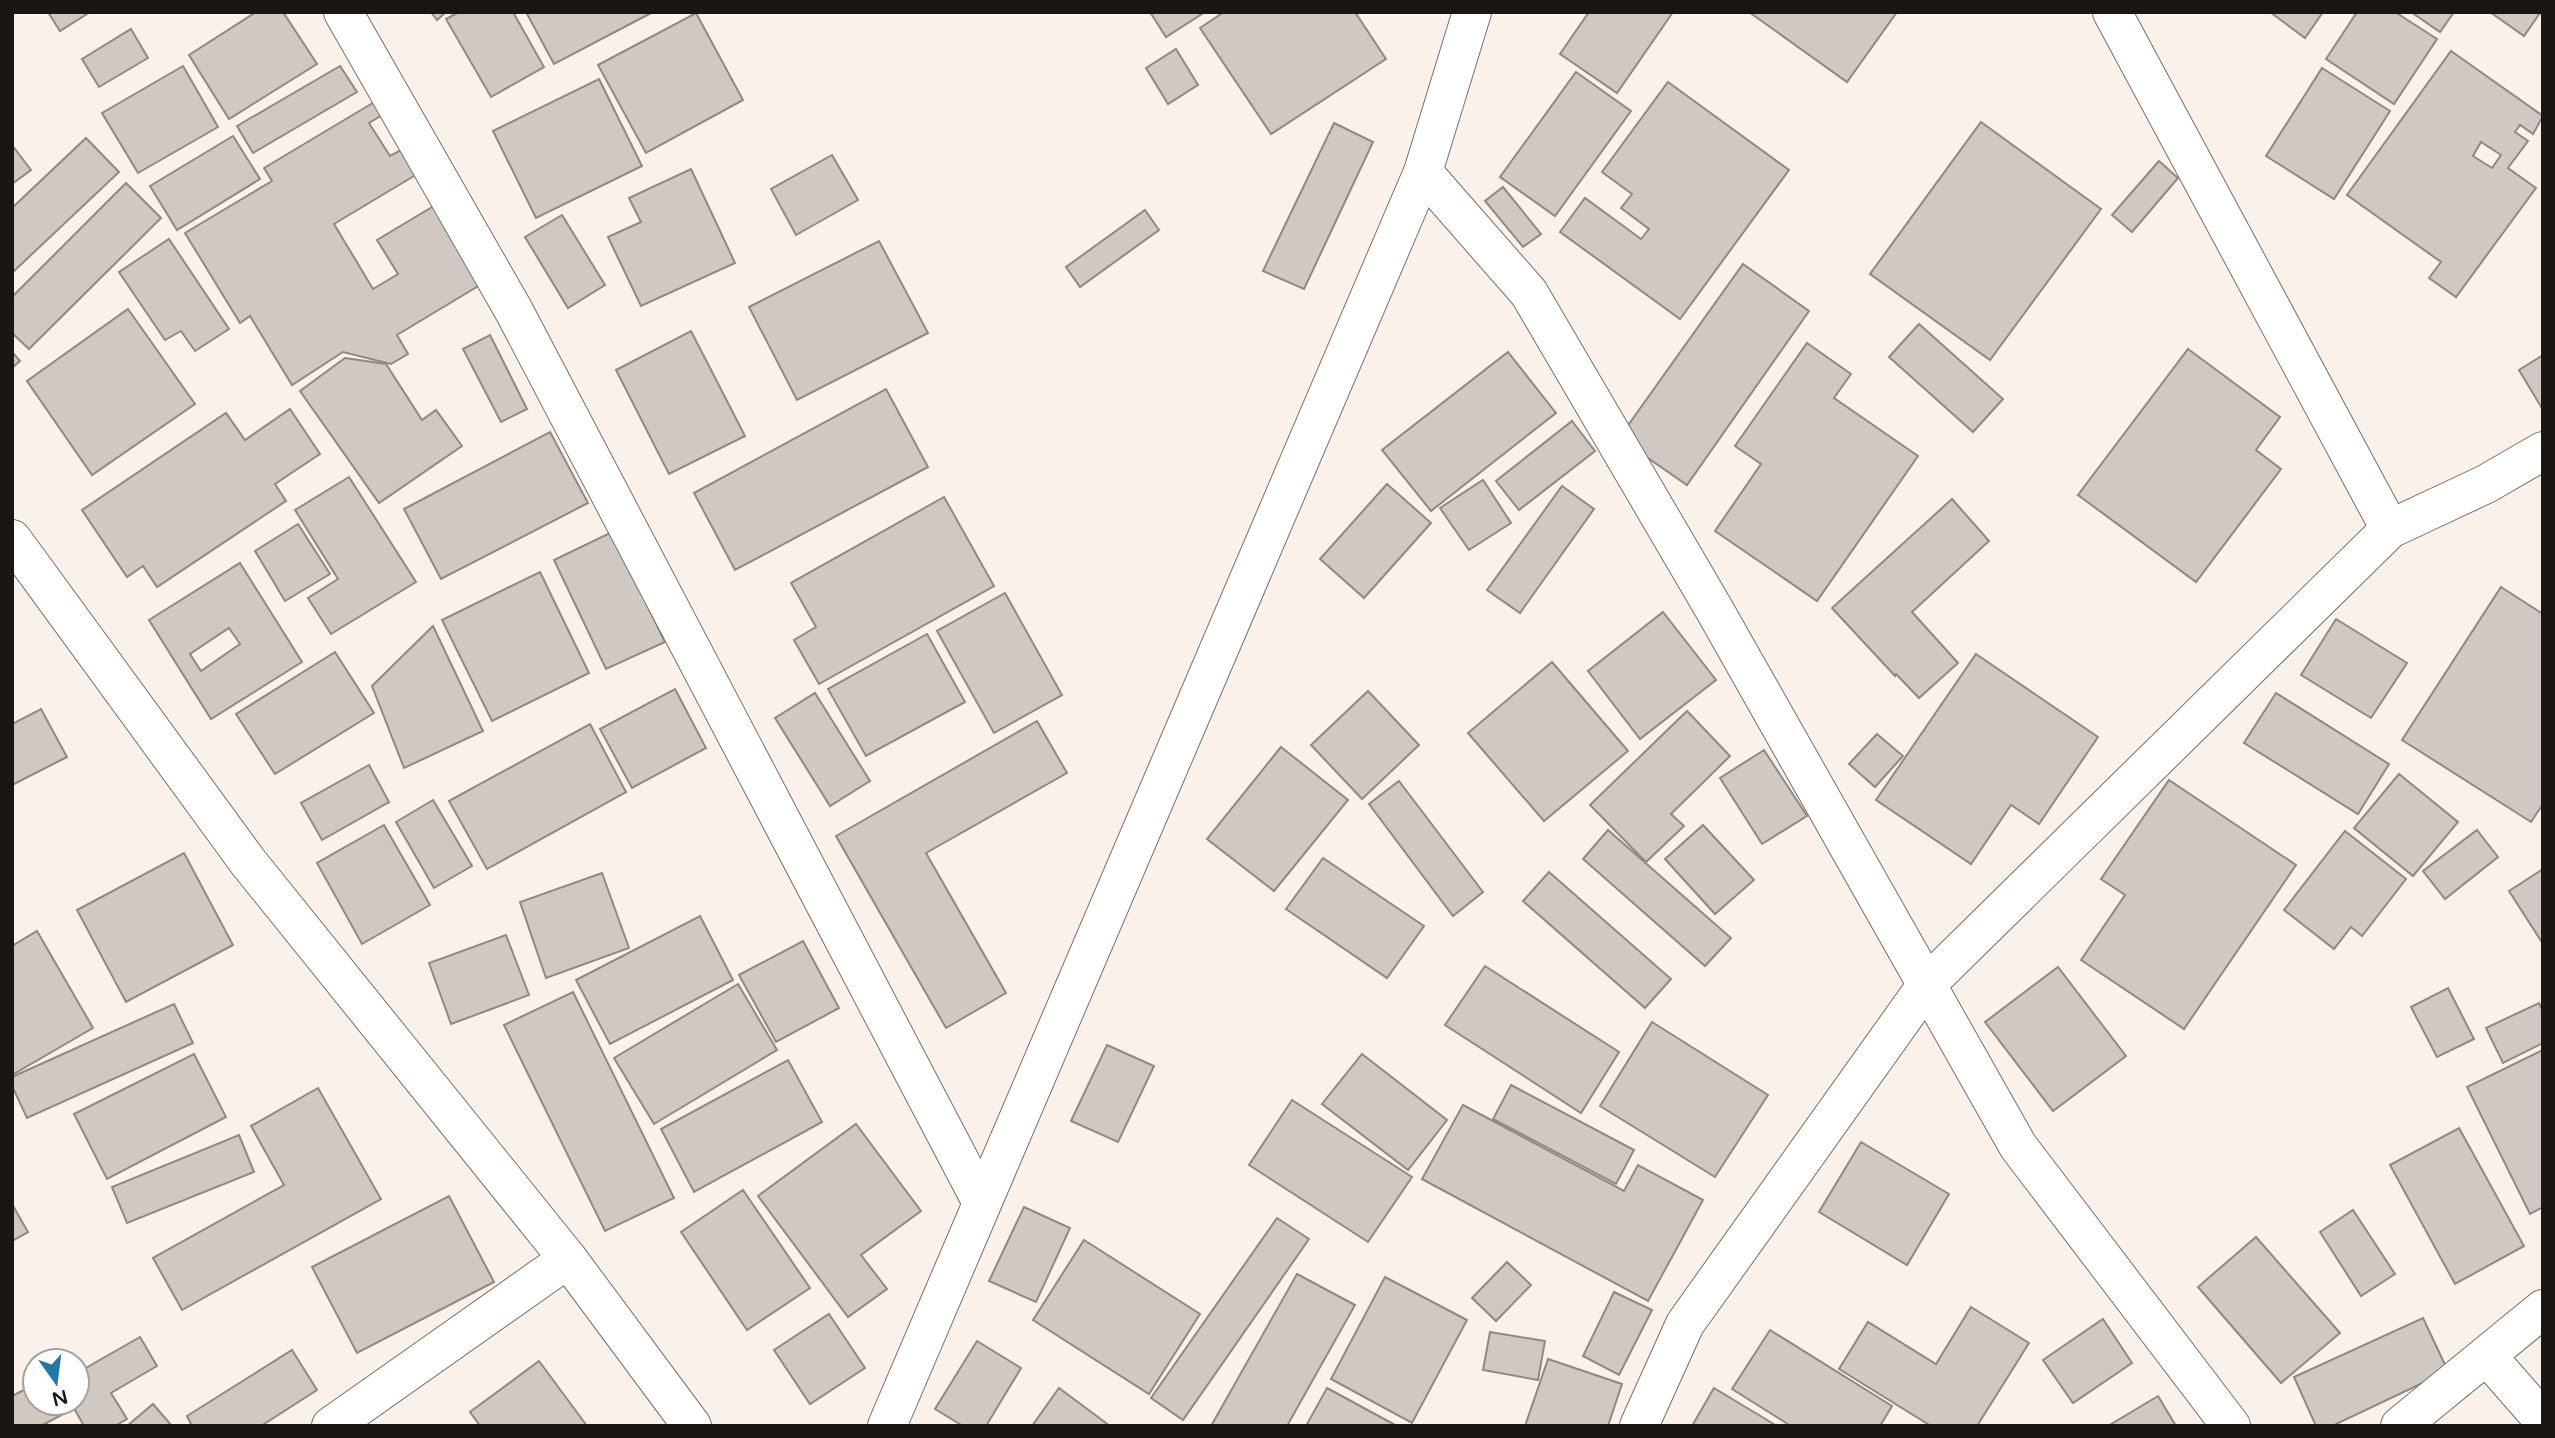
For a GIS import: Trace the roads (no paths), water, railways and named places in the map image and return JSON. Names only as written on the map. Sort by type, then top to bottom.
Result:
[{"type":"street","points":[[343,12],[514,310],[981,1201]]},
{"type":"street","points":[[887,1426],[1423,172],[1472,12]]},
{"type":"street","points":[[2112,12],[2390,529]]},
{"type":"street","points":[[1423,172],[1529,293],[1928,983],[2018,1146],[2231,1426]]},
{"type":"street","points":[[1639,1426],[1685,1324],[1928,983],[2390,529],[2486,484],[2543,451]]},
{"type":"street","points":[[12,539],[248,862],[568,1259],[692,1426]]},
{"type":"street","points":[[331,1426],[568,1259]]},
{"type":"street","points":[[2400,1426],[2543,1309]]},
{"type":"street","points":[[2487,1356],[2543,1420]]}]
